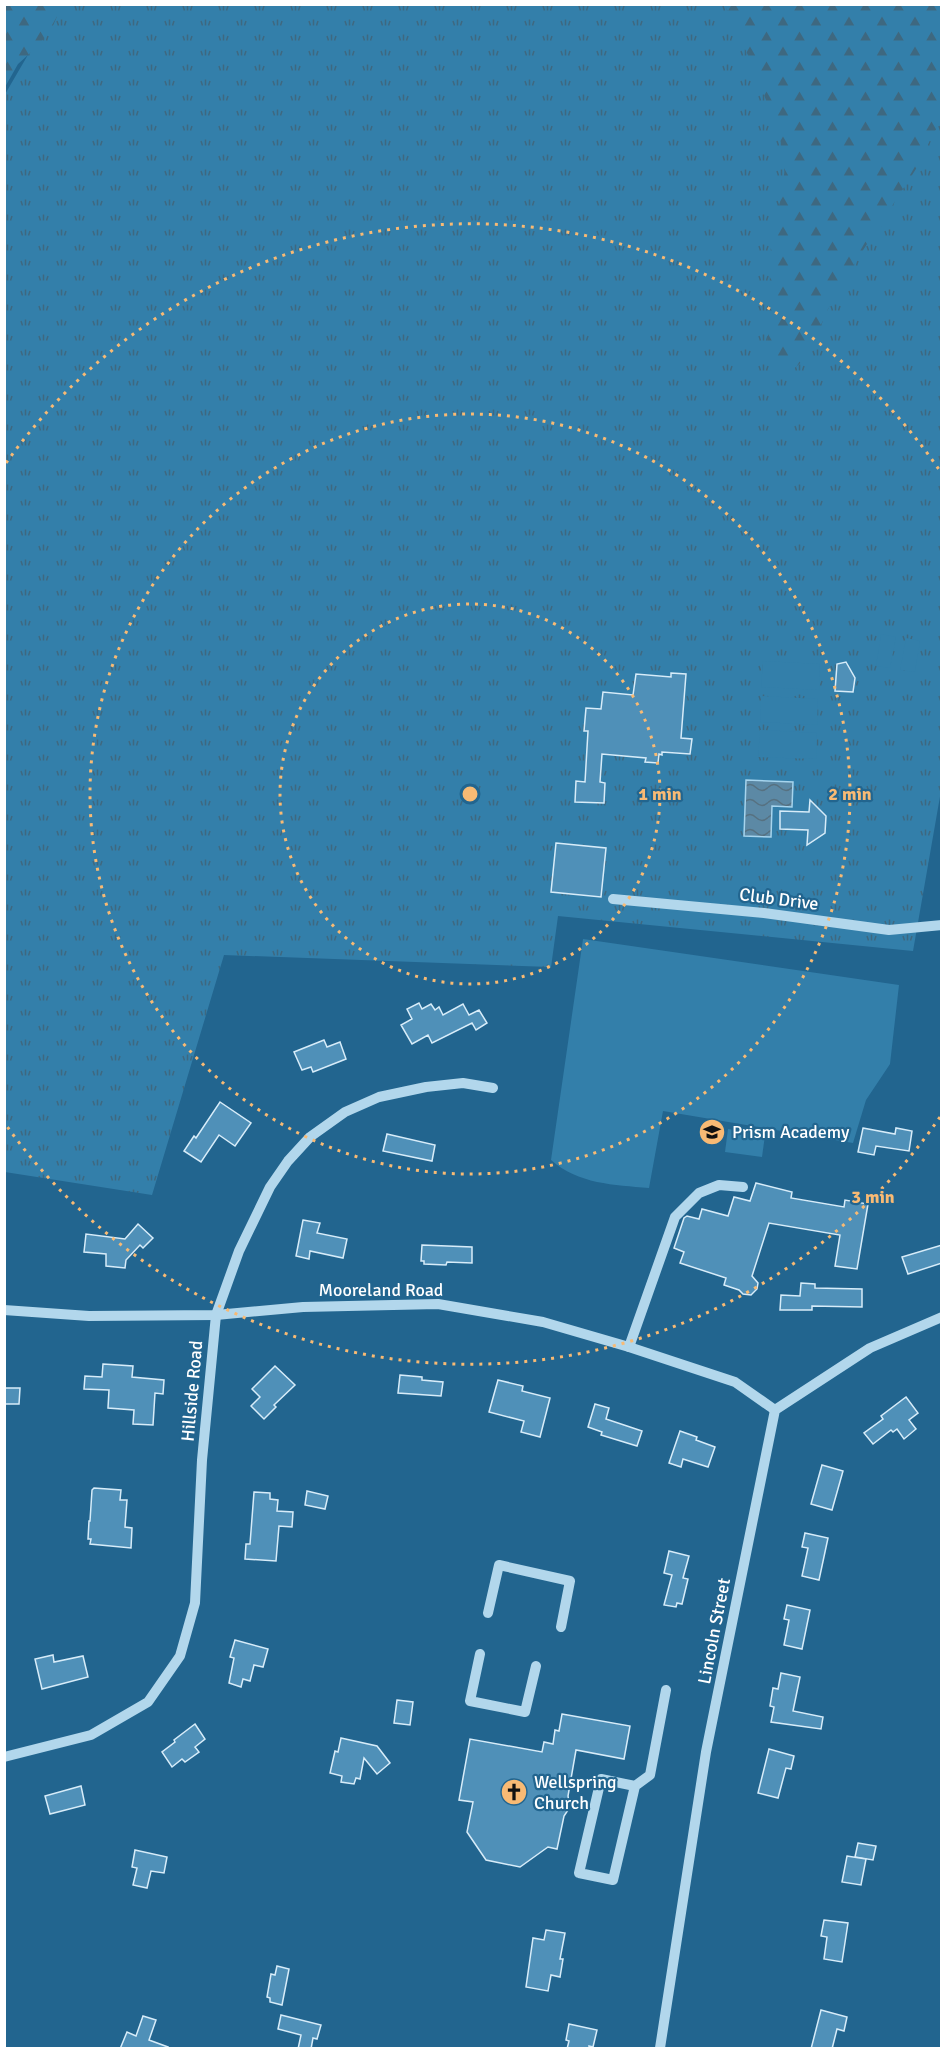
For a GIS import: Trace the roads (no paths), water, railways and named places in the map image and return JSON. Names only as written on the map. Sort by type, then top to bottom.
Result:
[{"type":"street","name":"Club Drive","points":[[613,898],[764,913],[889,930],[942,925]]},
{"type":"street","name":"Hillside Road","points":[[4,1757],[91,1735],[148,1702],[180,1656],[195,1603],[202,1460],[216,1315],[239,1251],[270,1187],[288,1161],[310,1137],[345,1112],[379,1097],[426,1087],[463,1083],[493,1088]]},
{"type":"street","points":[[629,1347],[675,1217],[699,1193],[719,1185],[743,1187]]},
{"type":"street","name":"Mooreland Road","points":[[4,1310],[89,1316],[216,1315],[303,1307],[438,1304],[543,1322],[629,1347],[735,1382],[775,1410]]},
{"type":"street","points":[[775,1410],[870,1348],[942,1317]]},
{"type":"street","name":"Lincoln Street","points":[[660,2049],[706,1752],[775,1410]]},
{"type":"street","points":[[488,1613],[499,1565],[570,1581],[561,1627]]},
{"type":"street","points":[[480,1654],[470,1701],[525,1712],[536,1666]]},
{"type":"street","points":[[635,1786],[601,1779],[579,1873],[613,1880],[635,1786],[650,1775],[666,1690]]},
{"type":"water","points":[[746,780],[793,782],[792,807],[772,806],[771,837],[744,836]]},
{"type":"place","name":"Prism Academy","points":[[712,1132]]},
{"type":"place","name":"Wellspring Church","points":[[514,1792]]}]
